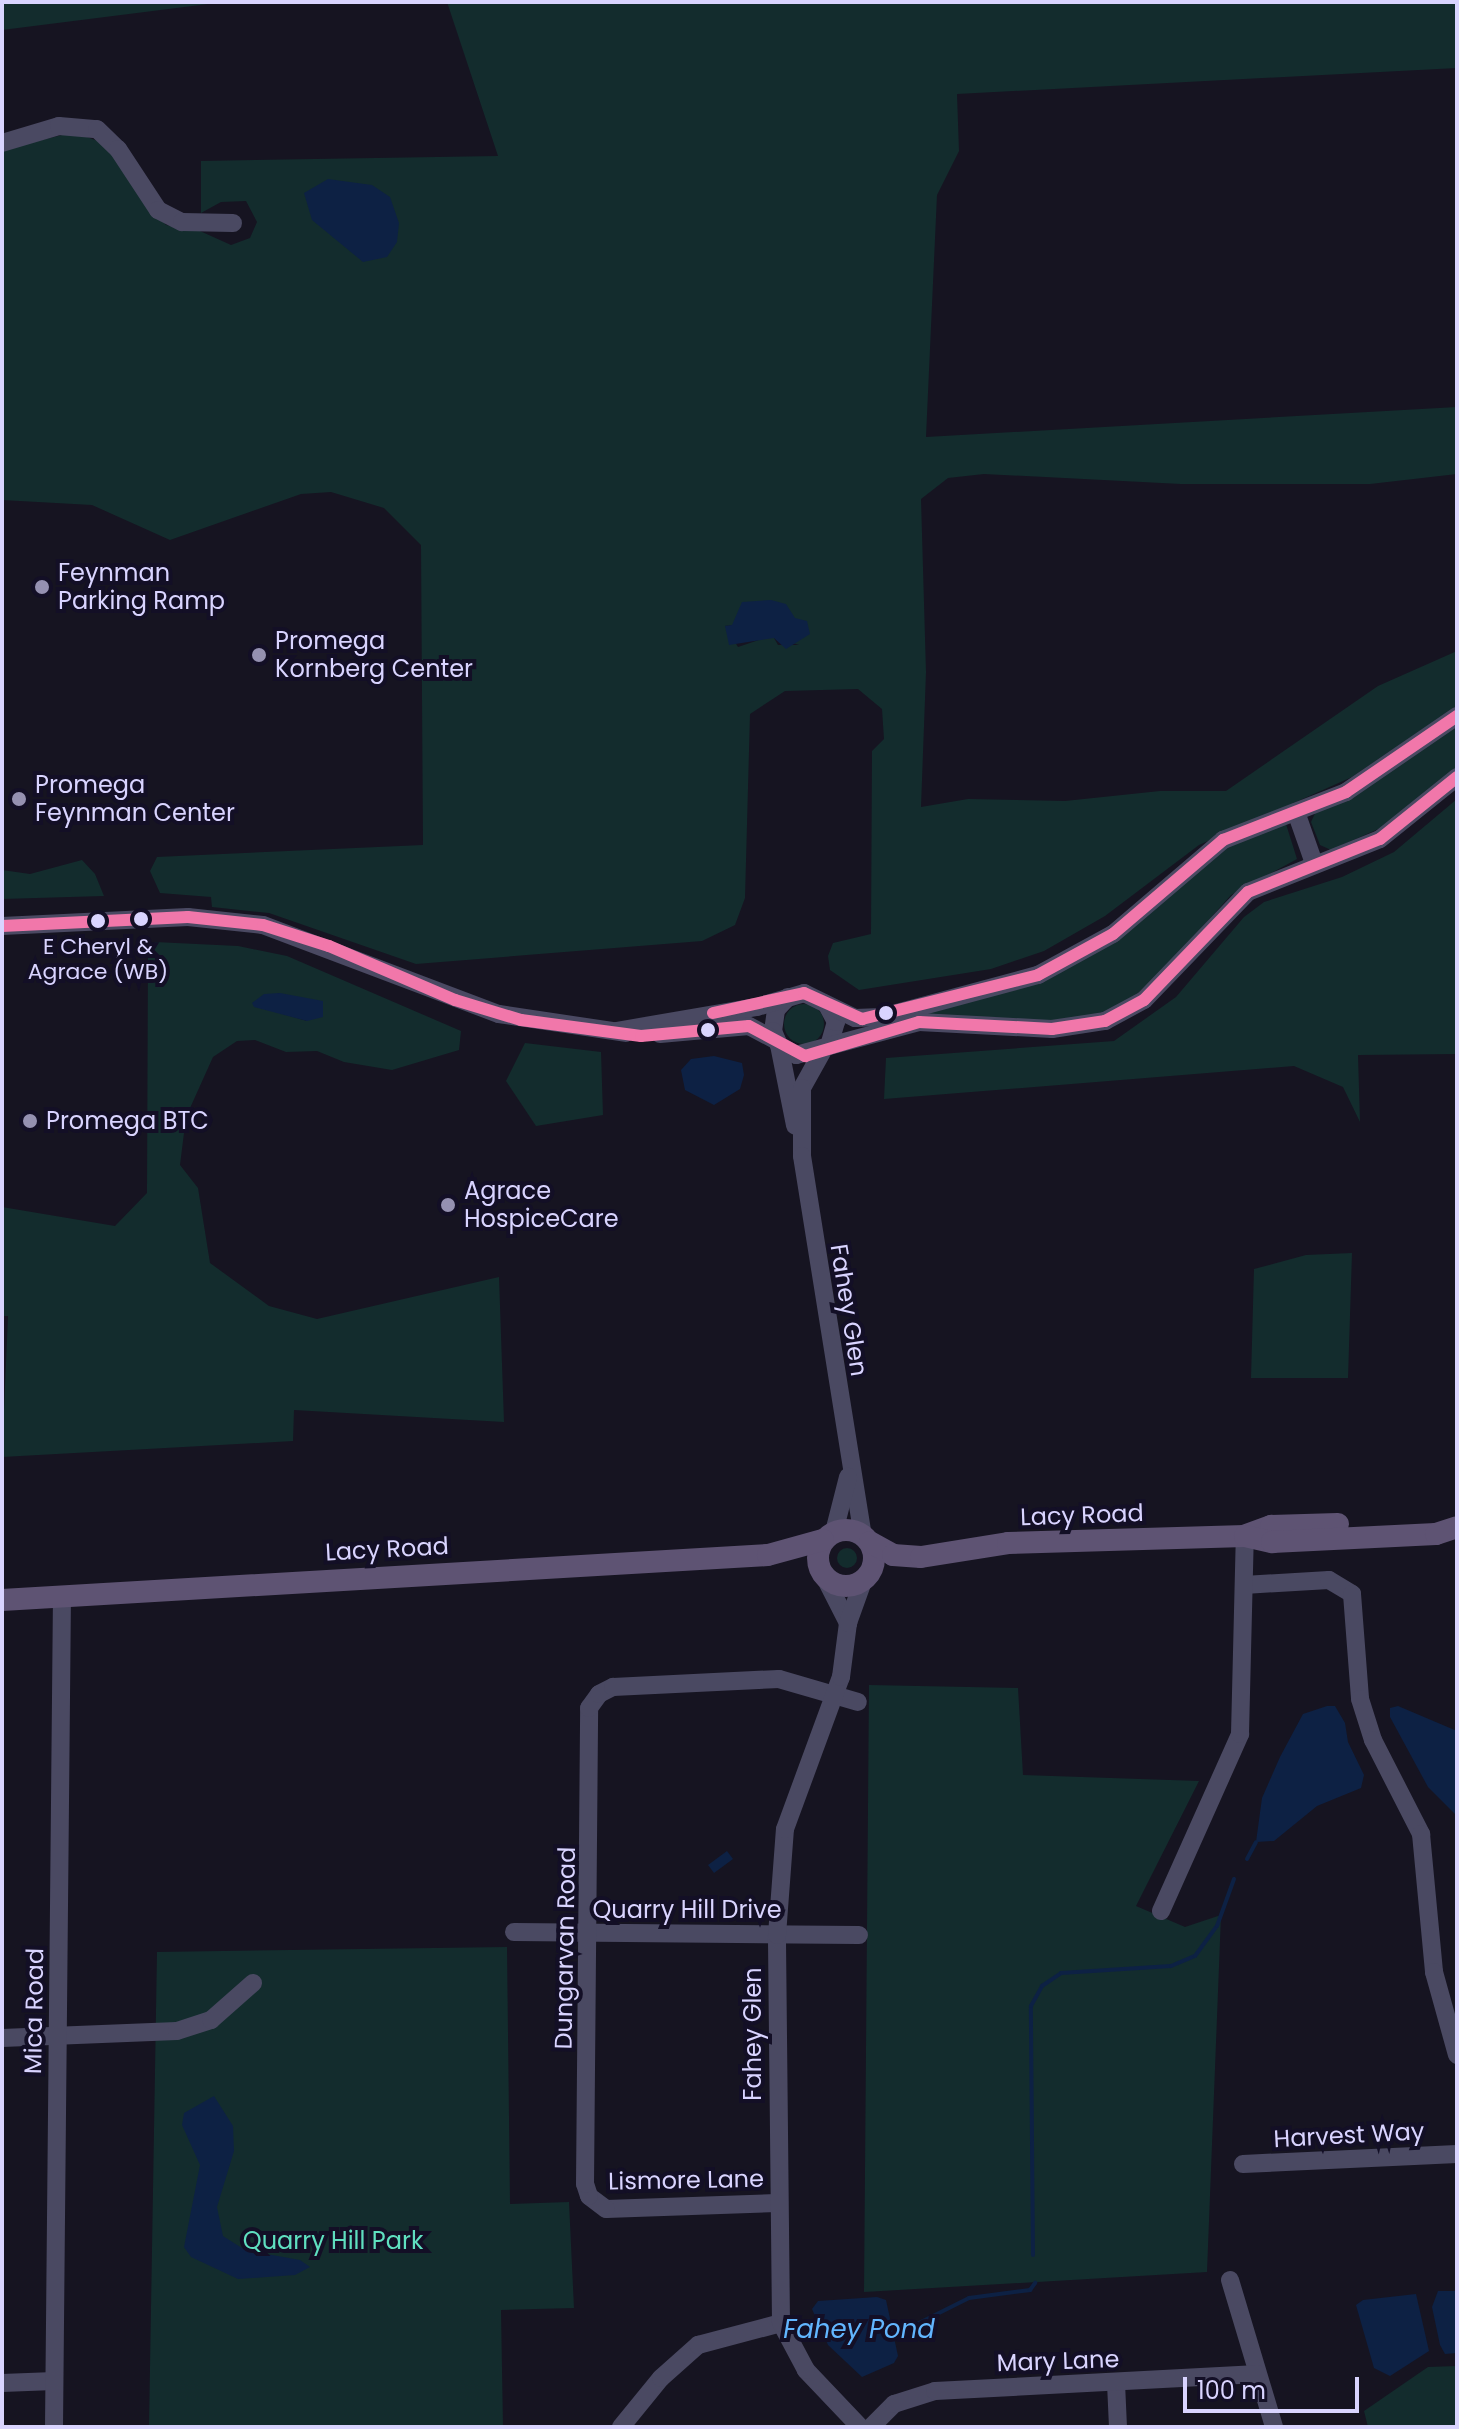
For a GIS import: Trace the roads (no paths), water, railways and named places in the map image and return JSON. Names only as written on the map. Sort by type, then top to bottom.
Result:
[{"type":"main road","name":"Lacy Road","points":[[867,1577],[921,1557],[1008,1543],[1245,1536],[1272,1542],[1436,1534],[1457,1527]]},
{"type":"main road","points":[[849,1530],[866,1539],[874,1558],[867,1577],[840,1586],[822,1574],[817,1555],[829,1536],[849,1530]]},
{"type":"main road","name":"Lacy Road","points":[[2,1600],[774,1554],[829,1536]]},
{"type":"main road","name":"Lacy Road","points":[[866,1539],[893,1555],[921,1557]]},
{"type":"main road","name":"Lacy Road","points":[[774,1554],[822,1574]]},
{"type":"street","points":[[2,143],[59,126],[97,129],[118,149],[158,210],[182,222],[233,223]]},
{"type":"street","points":[[616,1031],[757,1007],[791,996],[811,994],[835,1011],[862,1019],[1047,971],[1113,934],[1223,840],[1367,780],[1457,716]]},
{"type":"street","points":[[2,926],[188,917],[263,925],[499,1014],[557,1027],[641,1036],[749,1026],[796,1055],[919,1022],[1052,1029],[1105,1021],[1144,1000],[1248,892],[1380,839],[1457,777]]},
{"type":"street","points":[[1296,812],[1314,863]]},
{"type":"street","points":[[778,1043],[776,1010],[791,996]]},
{"type":"street","points":[[823,1000],[836,1022],[826,1049]]},
{"type":"street","name":"Fahey Glen","points":[[778,1043],[802,1156],[849,1470],[866,1539]]},
{"type":"street","name":"Fahey Glen","points":[[802,1156],[802,1088],[826,1049]]},
{"type":"street","name":"Fahey Glen","points":[[829,1536],[849,1470]]},
{"type":"street","points":[[1161,1911],[1240,1734],[1245,1536]]},
{"type":"street","points":[[822,1574],[848,1623]]},
{"type":"street","name":"Fahey Glen","points":[[860,2427],[806,2370],[781,2323],[777,2203],[777,1935],[785,1829],[834,1696],[848,1623],[867,1577]]},
{"type":"street","points":[[1244,1585],[1329,1580],[1352,1594],[1360,1699],[1373,1740],[1421,1834],[1434,1972],[1457,2055]]},
{"type":"street","name":"Mica Road","points":[[54,2427],[62,1596]]},
{"type":"street","name":"Dungarvan Road","points":[[595,2204],[585,2184],[590,1933],[589,1708],[599,1694],[613,1687],[779,1679],[834,1696]]},
{"type":"street","points":[[834,1696],[858,1702]]},
{"type":"street","name":"Quarry Hill Drive","points":[[514,1932],[859,1935]]},
{"type":"street","points":[[2,2038],[177,2031],[211,2020],[253,1983]]},
{"type":"street","name":"Harvest Way","points":[[1243,2164],[1457,2154]]},
{"type":"street","name":"Lismore Lane","points":[[595,2204],[628,2209],[777,2203]]},
{"type":"street","points":[[1230,2280],[1274,2427]]},
{"type":"street","points":[[621,2427],[661,2378],[698,2345],[781,2323]]},
{"type":"street","name":"Mary Lane","points":[[871,2427],[894,2404],[935,2391],[1258,2374]]},
{"type":"street","points":[[2,2383],[54,2381]]},
{"type":"street","points":[[1116,2383],[1118,2427]]},
{"type":"water","points":[[328,179],[372,185],[390,197],[399,223],[397,242],[387,257],[363,262],[312,220],[304,193]]},
{"type":"water","points":[[771,600],[786,604],[795,618],[807,621],[810,634],[786,649],[774,638],[729,645],[725,626],[732,625],[742,602]]},
{"type":"water","points":[[280,993],[323,1001],[323,1017],[307,1021],[254,1007],[252,1003],[264,994]]},
{"type":"water","points":[[714,1056],[742,1063],[744,1075],[740,1089],[714,1105],[685,1090],[681,1070],[691,1059]]},
{"type":"water","points":[[1335,1706],[1345,1723],[1348,1742],[1364,1775],[1361,1788],[1317,1806],[1274,1841],[1256,1842],[1262,1798],[1280,1757],[1303,1714]]},
{"type":"water","points":[[1398,1706],[1457,1731],[1457,1816],[1428,1787],[1390,1717],[1390,1708]]},
{"type":"water","points":[[727,1851],[733,1859],[714,1873],[708,1865]]},
{"type":"water","points":[[214,2096],[233,2126],[234,2151],[217,2207],[223,2236],[245,2250],[300,2260],[310,2267],[295,2275],[238,2279],[191,2257],[184,2247],[200,2165],[182,2125],[184,2113]]},
{"type":"water","points":[[1438,2291],[1457,2291],[1457,2353],[1445,2354],[1440,2345],[1432,2307]]},
{"type":"water","points":[[1416,2294],[1429,2351],[1390,2376],[1374,2368],[1356,2305],[1363,2300]]},
{"type":"water","name":"Fahey Pond","points":[[877,2297],[886,2300],[898,2356],[894,2363],[862,2377],[828,2345],[812,2309],[818,2301]]},
{"type":"waterway","points":[[1247,1859],[1256,1842]]},
{"type":"waterway","points":[[1033,2255],[1031,2006],[1042,1986],[1061,1973],[1171,1966],[1195,1956],[1217,1926],[1234,1879]]},
{"type":"waterway","points":[[893,2336],[969,2298],[1030,2290],[1035,2283]]},
{"type":"place","name":"Feynman Parking Ramp","points":[[42,587]]},
{"type":"place","name":"Promega Kornberg Center","points":[[259,655]]},
{"type":"place","name":"Promega Feynman Center","points":[[19,799]]},
{"type":"place","name":"E Cheryl & Agrace (WB)","points":[[98,921]]},
{"type":"place","name":"Promega BTC","points":[[30,1121]]},
{"type":"place","name":"Agrace HospiceCare","points":[[448,1205]]},
{"type":"park label","name":"Quarry Hill Park","points":[[333,2241]]}]
